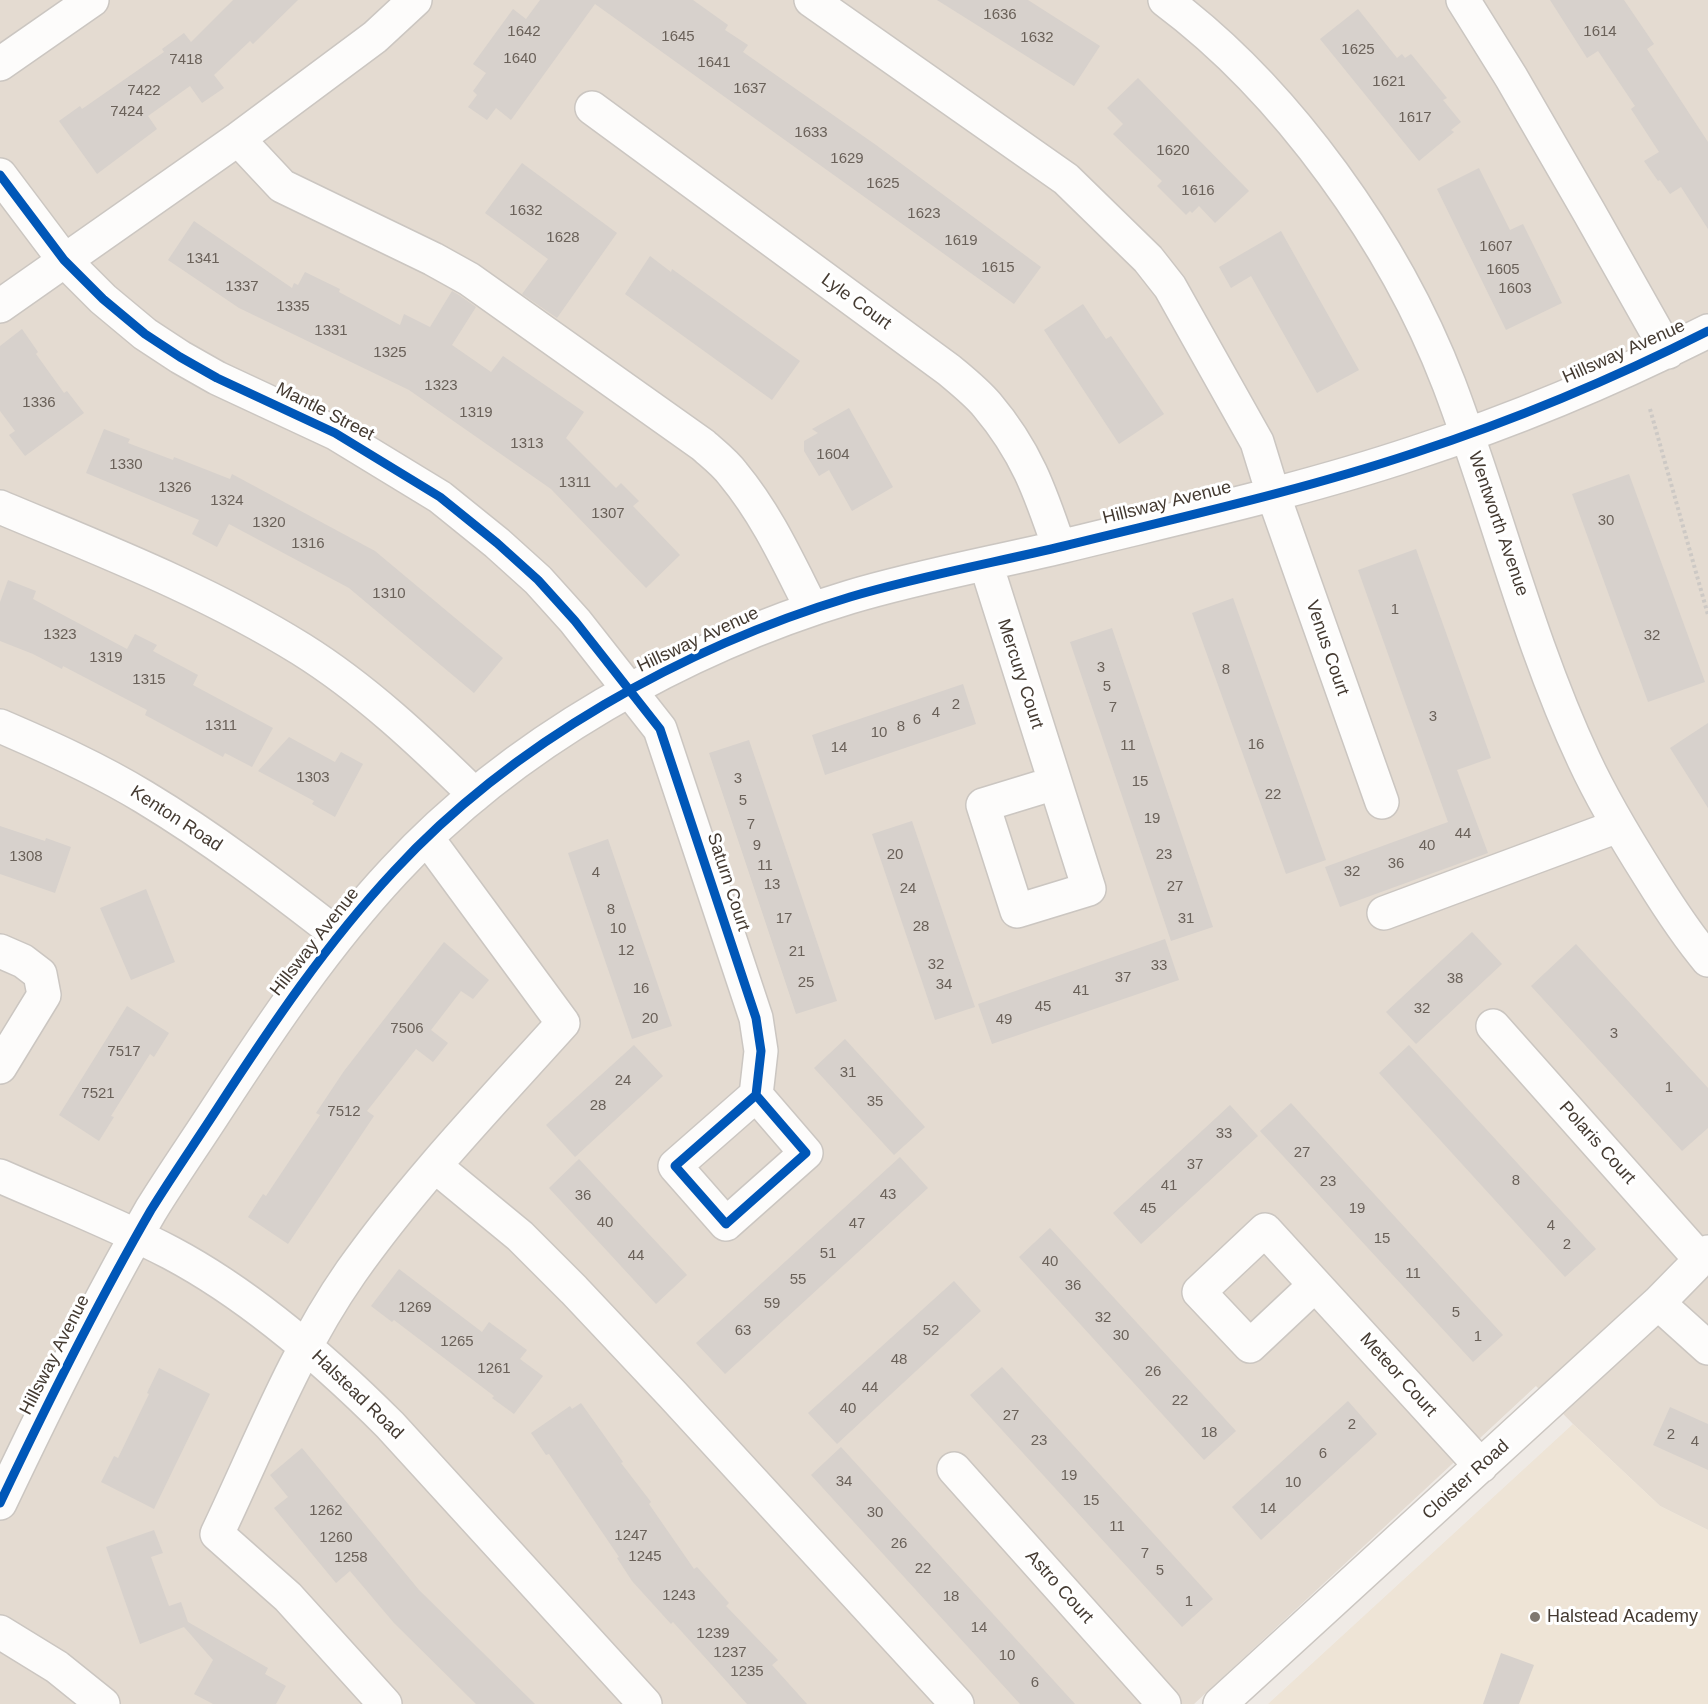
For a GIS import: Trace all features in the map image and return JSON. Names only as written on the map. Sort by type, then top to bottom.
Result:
[{"type":"street","points":[[0,64],[92,0]]},
{"type":"street","points":[[0,306],[238,139],[375,37],[415,0]]},
{"type":"street","name":"Venus Court","points":[[811,0],[1066,179],[1148,259],[1170,287],[1257,442],[1273,494],[1382,802]]},
{"type":"street","name":"Wentworth Avenue","points":[[1165,0],[1217,43],[1261,87],[1339,183],[1374,235],[1424,327],[1448,382],[1559,700],[1584,759],[1617,826],[1659,892],[1708,960]]},
{"type":"street","points":[[1463,0],[1590,212],[1668,352]]},
{"type":"street","name":"Lyle Court","points":[[592,108],[949,370],[985,403],[1026,460],[1040,490],[1059,547]]},
{"type":"street","points":[[238,139],[282,186],[433,259],[469,279],[703,445],[732,472],[754,501],[772,529],[812,609]]},
{"type":"street","name":"Mantle Street","points":[[0,175],[64,260],[103,299],[145,334],[217,378],[334,433],[440,497],[538,580],[575,621],[630,689]]},
{"type":"street","name":"Hillsway Avenue","points":[[0,1503],[64,1372],[153,1207],[249,1059],[338,935],[391,874],[427,838],[475,795],[550,740],[630,689],[710,650],[812,609],[892,586],[1273,494],[1399,458],[1467,435],[1578,392],[1668,352],[1708,331]]},
{"type":"street","points":[[0,507],[178,582],[246,616],[302,650],[363,693],[412,734],[475,795]]},
{"type":"street","name":"Mercury Court","points":[[986,564],[1055,783]]},
{"type":"street","name":"Saturn Court","points":[[630,689],[660,729],[756,1018],[761,1050],[756,1095]]},
{"type":"street","name":"Kenton Road","points":[[0,726],[93,769],[143,796],[254,870],[338,935]]},
{"type":"street","points":[[1384,914],[1617,826]]},
{"type":"street","points":[[385,1704],[288,1597],[218,1534],[306,1346],[350,1273],[435,1166],[563,1023],[427,838]]},
{"type":"street","points":[[0,951],[24,961],[40,974],[44,995],[0,1067]]},
{"type":"street","name":"Polaris Court","points":[[1493,1026],[1705,1256]]},
{"type":"street","points":[[435,1166],[520,1236],[574,1290],[957,1704]]},
{"type":"street","name":"Halstead Road","points":[[0,1176],[173,1254],[218,1282],[306,1346],[346,1381],[390,1425],[645,1704]]},
{"type":"street","name":"Cloister Road","points":[[1220,1704],[1658,1303],[1705,1256]]},
{"type":"street","name":"Meteor Court","points":[[1316,1285],[1481,1466]]},
{"type":"street","points":[[1658,1303],[1708,1348]]},
{"type":"street","name":"Astro Court","points":[[954,1469],[1164,1704]]},
{"type":"street","points":[[0,1632],[57,1667],[103,1704]]},
{"type":"path","points":[[1650,409],[1708,615]]},
{"type":"shaded area","points":[[0,0],[1708,0],[1708,1530],[1660,1506],[1536,1386],[1194,1704],[0,1704]]},
{"type":"shaded area","name":"Halstead Academy","points":[[1573,1424],[1660,1506],[1708,1530],[1708,1704],[1268,1704]]},
{"type":"building","points":[[233,0],[298,0],[253,44],[250,41],[214,75],[224,88],[202,103],[190,86],[148,116],[157,129],[97,174],[59,121],[80,106],[82,109],[164,52],[162,49],[184,33],[191,42]]},
{"type":"building","points":[[540,0],[693,0],[728,25],[725,30],[748,45],[743,52],[876,145],[1041,267],[1014,304],[595,4],[511,120],[496,108],[487,120],[468,107],[477,95],[473,91],[486,73],[473,64],[513,9],[526,19]]},
{"type":"building","points":[[937,0],[1028,0],[1100,46],[1074,86]]},
{"type":"building","points":[[1550,0],[1624,0],[1654,44],[1647,49],[1708,142],[1708,229],[1681,187],[1670,194],[1644,161],[1659,152],[1631,109],[1635,106],[1598,51],[1587,58]]},
{"type":"building","points":[[1358,9],[1397,58],[1402,54],[1405,58],[1411,54],[1447,98],[1443,100],[1461,122],[1451,130],[1454,132],[1419,161],[1320,39]]},
{"type":"building","points":[[1138,78],[1249,191],[1215,223],[1199,206],[1186,215],[1157,186],[1162,181],[1113,134],[1123,124],[1107,108]]},
{"type":"building","points":[[522,163],[617,233],[557,318],[522,294],[548,259],[485,213]]},
{"type":"building","points":[[1479,168],[1510,230],[1523,224],[1562,303],[1506,330],[1437,189]]},
{"type":"building","points":[[194,221],[292,288],[294,283],[298,285],[305,272],[340,289],[339,292],[400,325],[404,314],[430,327],[452,291],[459,295],[476,307],[452,345],[491,372],[503,356],[584,412],[566,438],[616,488],[621,483],[639,501],[633,506],[680,555],[646,588],[551,489],[409,390],[239,308],[168,260]]},
{"type":"building","points":[[1281,231],[1359,370],[1317,393],[1251,276],[1231,288],[1219,267]]},
{"type":"building","points":[[650,256],[671,272],[672,269],[800,361],[772,400],[625,294]]},
{"type":"building","points":[[1083,304],[1106,339],[1111,336],[1164,414],[1119,444],[1044,330]]},
{"type":"building","points":[[22,329],[38,352],[36,354],[64,393],[67,391],[84,413],[25,456],[9,435],[15,431],[0,411],[0,346]]},
{"type":"building","points":[[849,408],[893,487],[852,511],[829,470],[819,476],[804,451],[804,441],[818,433],[812,429]]},
{"type":"building","points":[[104,429],[130,439],[128,443],[173,460],[174,457],[230,479],[232,474],[375,551],[503,658],[474,693],[349,588],[229,524],[217,547],[192,534],[199,520],[86,473]]},
{"type":"building","points":[[1629,474],[1705,682],[1648,702],[1572,494]]},
{"type":"building","points":[[1416,549],[1491,758],[1457,770],[1488,853],[1340,907],[1325,867],[1448,822],[1358,570]]},
{"type":"building","points":[[8,580],[36,591],[33,599],[127,649],[135,634],[157,645],[153,651],[198,675],[193,685],[273,728],[252,767],[225,753],[223,757],[145,715],[147,710],[63,666],[62,669],[0,641],[0,602]]},
{"type":"building","points":[[1233,598],[1326,860],[1286,874],[1192,613]]},
{"type":"building","points":[[1112,628],[1213,927],[1171,941],[1070,642]]},
{"type":"building","points":[[963,684],[976,724],[825,775],[812,735]]},
{"type":"building","points":[[1708,723],[1708,808],[1670,748]]},
{"type":"building","points":[[289,737],[335,762],[341,752],[363,764],[335,817],[312,804],[314,801],[258,771]]},
{"type":"building","points":[[749,740],[837,1001],[796,1014],[709,753]]},
{"type":"building","points":[[912,821],[975,1007],[935,1020],[872,834]]},
{"type":"building","points":[[0,826],[71,847],[55,893],[0,874]]},
{"type":"building","points":[[608,839],[672,1026],[632,1039],[568,853]]},
{"type":"building","points":[[146,889],[175,962],[131,980],[100,908]]},
{"type":"building","points":[[1472,932],[1502,964],[1416,1044],[1386,1012]]},
{"type":"building","points":[[1165,939],[1179,980],[992,1044],[978,1004]]},
{"type":"building","points":[[444,942],[489,980],[473,999],[461,991],[431,1030],[448,1043],[433,1062],[416,1049],[367,1111],[374,1116],[288,1244],[248,1217],[263,1194],[266,1196],[320,1115],[316,1113],[344,1071]]},
{"type":"building","points":[[1576,944],[1708,1088],[1708,1128],[1682,1151],[1531,986]]},
{"type":"building","points":[[127,1006],[169,1033],[154,1057],[150,1054],[111,1116],[114,1117],[99,1141],[59,1115]]},
{"type":"building","points":[[845,1039],[925,1127],[894,1155],[814,1068]]},
{"type":"building","points":[[634,1045],[663,1076],[575,1157],[546,1125]]},
{"type":"building","points":[[1409,1045],[1596,1249],[1565,1277],[1379,1073]]},
{"type":"building","points":[[1291,1103],[1503,1335],[1473,1362],[1260,1131]]},
{"type":"building","points":[[1230,1105],[1258,1136],[1141,1244],[1113,1213]]},
{"type":"building","points":[[900,1157],[928,1188],[725,1374],[696,1343]]},
{"type":"building","points":[[579,1159],[687,1275],[656,1304],[549,1188]]},
{"type":"building","points":[[1050,1228],[1236,1431],[1204,1460],[1019,1257]]},
{"type":"building","points":[[399,1269],[482,1332],[489,1322],[527,1350],[520,1359],[543,1376],[514,1414],[492,1398],[494,1396],[394,1320],[392,1322],[371,1306]]},
{"type":"building","points":[[954,1281],[981,1311],[837,1444],[808,1413]]},
{"type":"building","points":[[1002,1367],[1213,1599],[1182,1627],[970,1395]]},
{"type":"building","points":[[159,1368],[210,1394],[154,1509],[101,1482],[114,1456],[118,1458]]},
{"type":"building","points":[[1348,1401],[1377,1434],[1261,1540],[1232,1507]]},
{"type":"building","points":[[581,1403],[623,1462],[621,1463],[651,1502],[649,1504],[694,1569],[697,1567],[729,1603],[726,1606],[778,1660],[772,1665],[807,1704],[747,1704],[673,1622],[671,1624],[632,1581],[617,1558],[619,1557],[549,1454],[546,1455],[531,1433],[570,1406],[572,1409]]},
{"type":"building","points":[[1670,1407],[1708,1424],[1708,1470],[1653,1445]]},
{"type":"building","points":[[841,1447],[1075,1704],[1020,1704],[811,1475]]},
{"type":"building","points":[[302,1448],[419,1590],[535,1704],[476,1704],[394,1623],[350,1571],[336,1583],[274,1508],[288,1497],[270,1475]]},
{"type":"building","points":[[154,1530],[163,1553],[151,1557],[169,1606],[181,1602],[188,1622],[268,1668],[265,1674],[286,1686],[276,1704],[213,1704],[194,1694],[213,1660],[184,1627],[140,1644],[106,1547]]},
{"type":"building","points":[[1501,1653],[1534,1665],[1519,1704],[1483,1704]]},
{"type":"cycle path","points":[[0,175],[64,260],[103,299],[145,334],[217,378],[335,433],[440,497],[538,580],[575,621],[660,729],[756,1018],[761,1051],[756,1095],[675,1166],[726,1224],[806,1153],[756,1095]]},
{"type":"cycle path","points":[[0,1503],[72,1355],[151,1210],[300,986],[345,927],[394,871],[441,825],[492,781],[546,741],[664,672],[725,643],[788,618],[850,597],[903,583],[1196,514],[1371,467],[1526,413],[1636,366],[1708,331]]},
{"type":"place","name":"Halstead Academy","points":[[1535,1617]]}]
